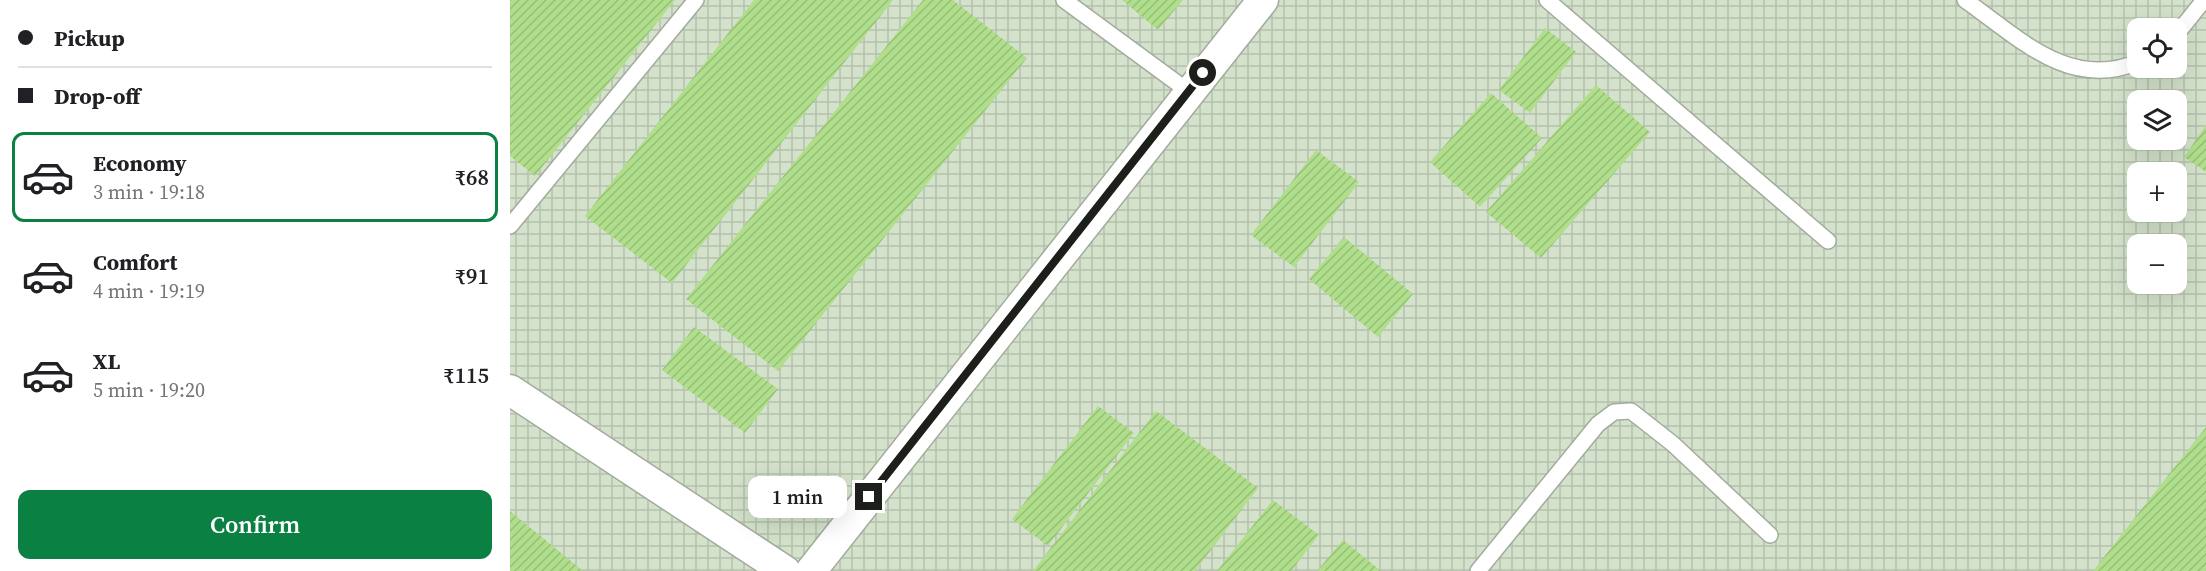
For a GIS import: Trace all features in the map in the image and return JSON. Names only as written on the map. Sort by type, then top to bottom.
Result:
[{"type":"street","points":[[810,571],[1188,91],[1263,0]]},
{"type":"street","points":[[510,390],[785,571]]},
{"type":"lane","points":[[510,226],[696,0]]},
{"type":"lane","points":[[1064,0],[1188,91]]},
{"type":"lane","points":[[1547,0],[1828,241]]},
{"type":"lane","points":[[1965,0],[2055,62],[2088,72],[2127,67]]},
{"type":"lane","points":[[2187,21],[2204,0]]},
{"type":"lane","points":[[1478,571],[1598,424],[1614,412],[1631,411],[1673,444],[1770,535]]},
{"type":"shaded area","points":[[510,0],[2206,0],[2206,571],[510,571]]},
{"type":"building","points":[[510,0],[675,0],[535,176],[510,156]]},
{"type":"building","points":[[754,0],[893,0],[672,283],[585,216]]},
{"type":"building","points":[[923,0],[953,0],[1027,58],[778,371],[686,299]]},
{"type":"building","points":[[1122,0],[1183,0],[1158,30]]},
{"type":"building","points":[[1545,28],[1576,52],[1530,113],[1499,90]]},
{"type":"building","points":[[1596,85],[1650,132],[1541,258],[1486,212]]},
{"type":"building","points":[[1491,93],[1542,138],[1480,207],[1430,162]]},
{"type":"building","points":[[2206,125],[2206,172],[2184,157]]},
{"type":"building","points":[[1316,150],[1359,182],[1294,267],[1251,235]]},
{"type":"building","points":[[1344,237],[1413,294],[1378,337],[1309,279]]},
{"type":"building","points":[[694,327],[778,389],[745,433],[662,370]]},
{"type":"building","points":[[1098,406],[1134,433],[1048,546],[1012,519]]},
{"type":"building","points":[[1156,411],[1258,488],[1195,571],[1033,571]]},
{"type":"building","points":[[2206,427],[2206,571],[2093,571]]},
{"type":"building","points":[[1273,500],[1319,535],[1291,571],[1217,571]]},
{"type":"building","points":[[510,511],[583,571],[510,571]]},
{"type":"building","points":[[1343,540],[1381,571],[1317,571]]},
{"type":"route","points":[[869,497],[1203,73]]}]
